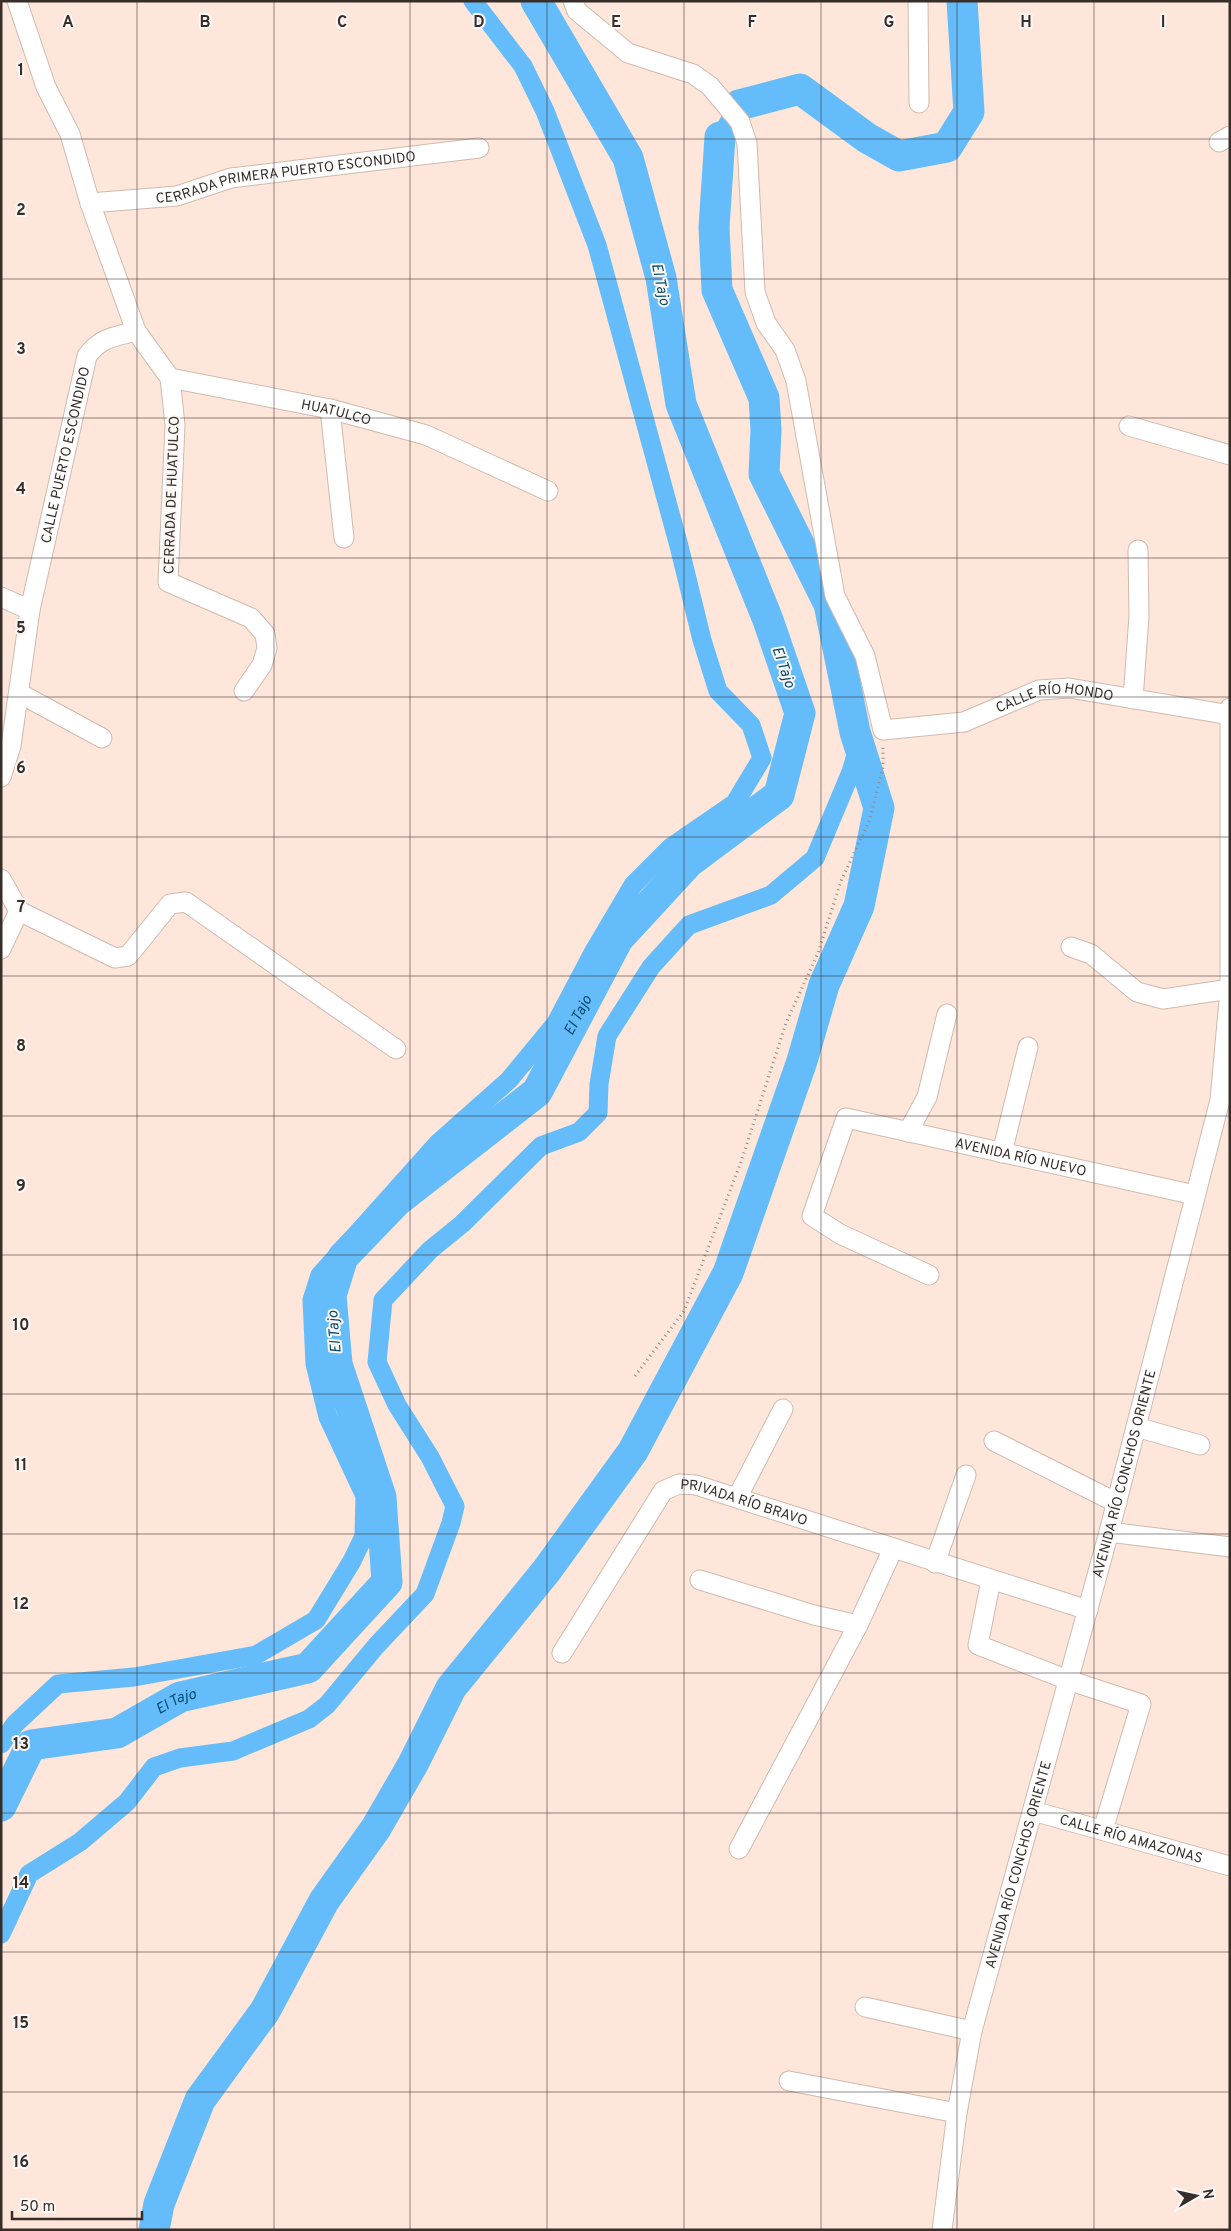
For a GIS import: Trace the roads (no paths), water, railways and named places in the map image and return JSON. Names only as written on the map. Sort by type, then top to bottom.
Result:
[{"type":"street","points":[[17,1],[46,87],[70,134],[90,203],[136,331],[170,378]]},
{"type":"street","name":"CALLE RÍO HONDO","points":[[573,1],[577,11],[628,53],[693,74],[710,86],[740,122],[747,143],[755,292],[766,323],[785,350],[796,381],[835,596],[865,656],[883,730],[964,722],[1039,690],[1069,688],[1229,713]]},
{"type":"street","points":[[918,1],[919,102]]},
{"type":"street","name":"CERRADA PRIMERA PUERTO ESCONDIDO","points":[[90,203],[177,196],[231,178],[479,148]]},
{"type":"street","name":"CALLE PUERTO ESCONDIDO","points":[[1,777],[10,746],[30,610],[87,356],[96,344],[107,338],[136,331]]},
{"type":"street","name":"HUATULCO","points":[[170,378],[330,409],[426,435],[548,491]]},
{"type":"street","name":"CERRADA DE HUATULCO","points":[[170,378],[175,425],[168,582],[250,618],[265,634],[267,648],[262,665],[244,691]]},
{"type":"street","points":[[330,409],[344,538]]},
{"type":"street","points":[[1129,426],[1230,455]]},
{"type":"street","points":[[1133,699],[1139,635],[1138,550]]},
{"type":"street","points":[[1,597],[30,610]]},
{"type":"street","points":[[18,693],[102,738]]},
{"type":"street","name":"AVENIDA RÍO CONCHOS ORIENTE","points":[[942,2230],[957,2113],[972,2031],[1109,1532],[1195,1195],[1225,1101],[1230,989],[1229,713]]},
{"type":"street","points":[[1,879],[19,911],[115,958],[128,956],[170,904],[186,902],[204,912],[396,1049]]},
{"type":"street","points":[[1,950],[19,911]]},
{"type":"street","points":[[1071,947],[1090,954],[1136,992],[1163,999],[1230,989]]},
{"type":"street","points":[[908,1132],[927,1097],[947,1014]]},
{"type":"street","points":[[1002,1153],[1028,1047]]},
{"type":"street","name":"AVENIDA RÍO NUEVO","points":[[930,1274],[840,1234],[812,1216],[846,1118],[1195,1195]]},
{"type":"street","points":[[737,1498],[783,1409]]},
{"type":"street","points":[[1136,1427],[1200,1445]]},
{"type":"street","points":[[994,1441],[1116,1503]]},
{"type":"street","points":[[935,1563],[966,1476]]},
{"type":"street","name":"PRIVADA RÍO BRAVO","points":[[562,1653],[663,1491],[679,1484],[696,1485],[935,1563],[1088,1610]]},
{"type":"street","points":[[1109,1532],[1230,1547]]},
{"type":"street","points":[[739,1849],[858,1625],[893,1549]]},
{"type":"street","points":[[700,1580],[814,1615],[858,1625]]},
{"type":"street","points":[[991,1580],[978,1645],[1068,1680],[1141,1704],[1104,1830]]},
{"type":"street","name":"CALLE RÍO AMAZONAS","points":[[1032,1811],[1230,1866]]},
{"type":"street","points":[[865,2007],[972,2031]]},
{"type":"street","points":[[789,2082],[957,2113]]},
{"type":"waterway","points":[[1,1744],[15,1724],[58,1684],[134,1677],[256,1655],[316,1620],[352,1561],[364,1536],[365,1496],[328,1417],[315,1364],[312,1300],[320,1275],[438,1143],[509,1080],[556,1023],[594,951],[633,885],[671,847],[735,803],[762,758],[751,725],[718,691],[702,640],[679,546],[597,245],[545,111],[523,66],[473,1]]},
{"type":"waterway","name":"El Tajo","points":[[1,1806],[31,1745],[117,1733],[180,1697],[308,1668],[387,1582],[381,1497],[337,1364],[331,1295],[343,1257],[397,1201],[537,1092],[618,939],[689,862],[779,795],[800,713],[768,620],[681,404],[661,278],[628,158],[536,1]]},
{"type":"waterway","points":[[739,105],[800,89],[867,138],[899,156],[947,147],[969,112],[962,1]]},
{"type":"waterway","points":[[720,137],[739,105]]},
{"type":"waterway","points":[[154,2230],[159,2204],[200,2100],[265,2011],[324,1901],[376,1828],[413,1764],[451,1688],[547,1570],[633,1451],[728,1273],[802,1061],[824,985],[859,906],[879,808],[855,732],[829,604],[764,474],[766,430],[764,398],[717,290],[714,227],[720,137]]},
{"type":"waterway","points":[[1,1934],[29,1874],[80,1842],[127,1802],[154,1767],[180,1758],[233,1751],[309,1719],[327,1705],[376,1646],[425,1594],[451,1523],[455,1506],[430,1457],[397,1405],[377,1362],[383,1300],[430,1250],[462,1224],[541,1146],[579,1132],[598,1113],[599,1084],[607,1036],[651,967],[689,925],[771,895],[815,858],[851,772],[859,745]]}]
